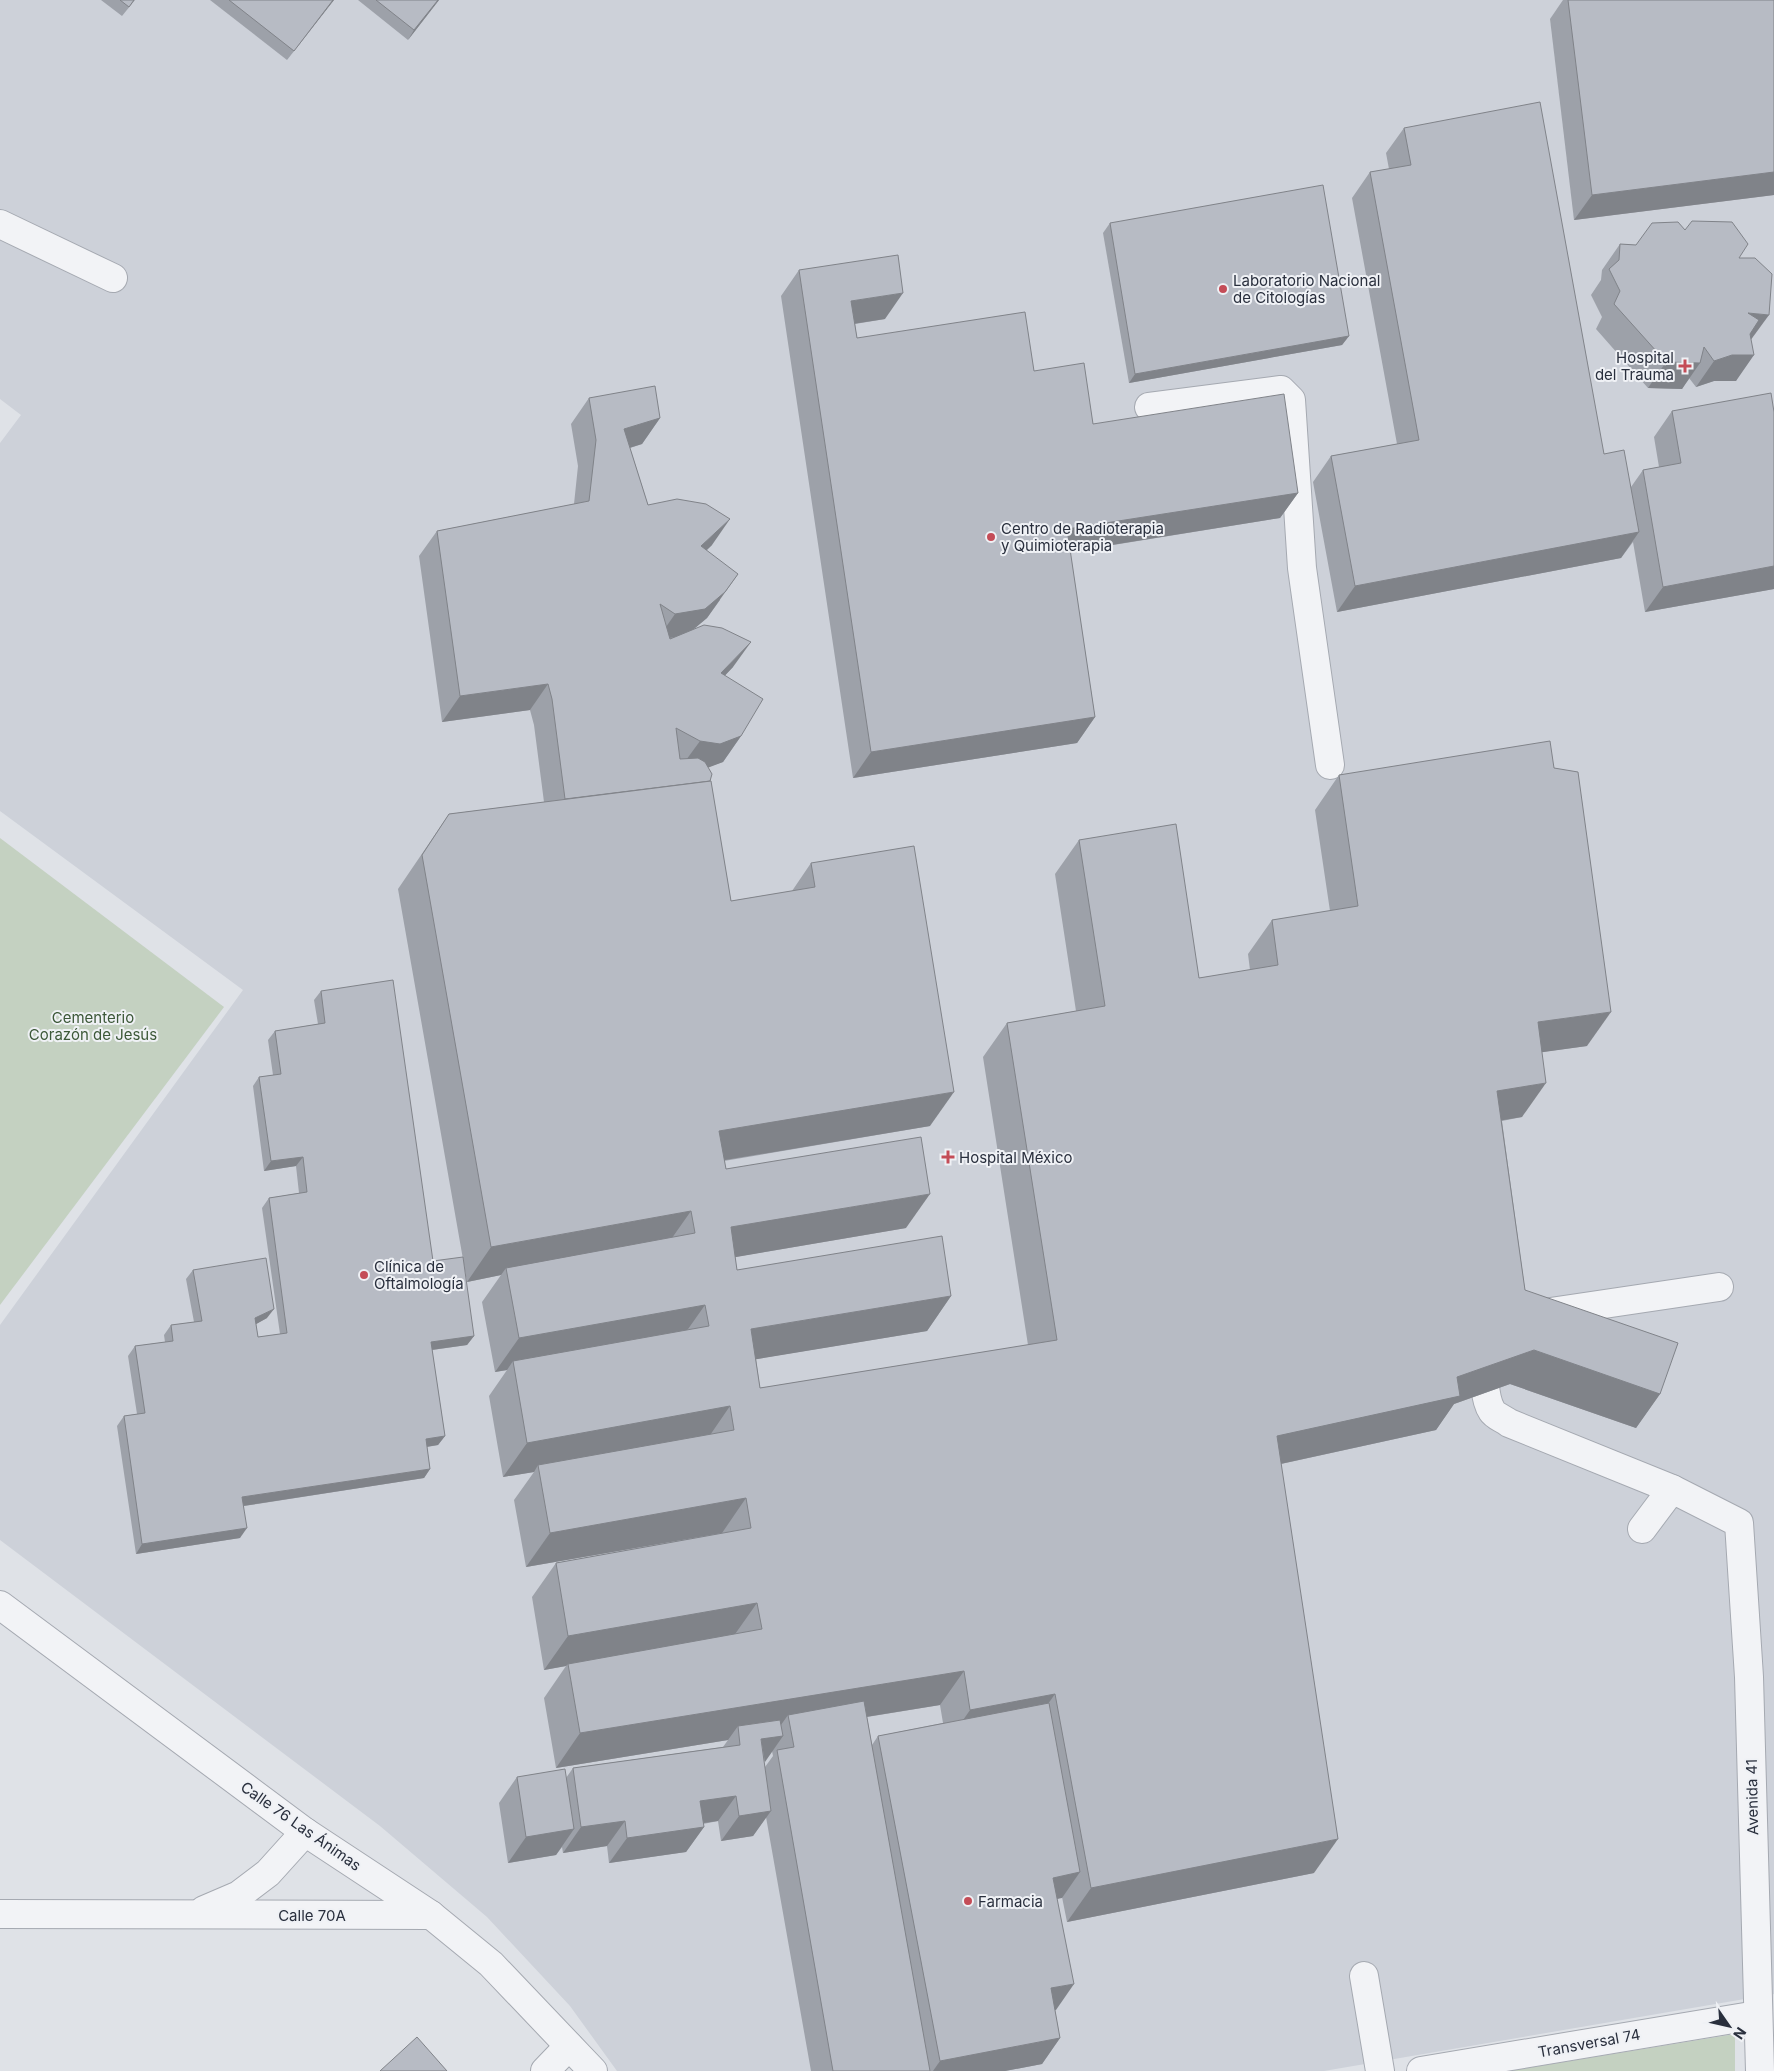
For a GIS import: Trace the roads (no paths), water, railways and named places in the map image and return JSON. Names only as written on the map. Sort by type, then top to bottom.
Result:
[{"type":"street","points":[[0,224],[113,278]]},
{"type":"street","points":[[1149,406],[1281,390],[1291,400],[1302,568],[1330,765]]},
{"type":"street","points":[[1517,1318],[1579,1306],[1718,1286]]},
{"type":"street","points":[[1496,1337],[1484,1362],[1487,1397],[1492,1412],[1509,1422],[1672,1489],[1642,1529]]},
{"type":"street","name":"Avenida 41","points":[[1672,1489],[1740,1523],[1749,1677],[1760,2071]]},
{"type":"street","name":"Calle 76 Las Ánimas","points":[[0,1605],[305,1832],[431,1915],[491,1964],[571,2058]]},
{"type":"street","name":"Calle 70A","points":[[194,1915],[239,1895],[268,1873],[305,1832]]},
{"type":"street","name":"Calle 70A","points":[[0,1914],[431,1915]]},
{"type":"street","points":[[1364,1976],[1380,2071]]},
{"type":"street","name":"Transversal 74","points":[[1421,2071],[1757,2015]]},
{"type":"street","points":[[545,2071],[571,2058],[593,2071]]},
{"type":"place","name":"Laboratorio Nacional de Citologías","points":[[1223,289]]},
{"type":"place","name":"Hospital del Trauma","points":[[1685,366]]},
{"type":"place","name":"Centro de Radioterapia y Quimioterapia","points":[[991,537]]},
{"type":"place","name":"Hospital México","points":[[948,1157]]},
{"type":"place","name":"Clínica de Oftalmología","points":[[364,1275]]},
{"type":"place","name":"Farmacia","points":[[968,1901]]},
{"type":"park label","name":"Cementerio Corazón de Jesús","points":[[93,1026]]}]
